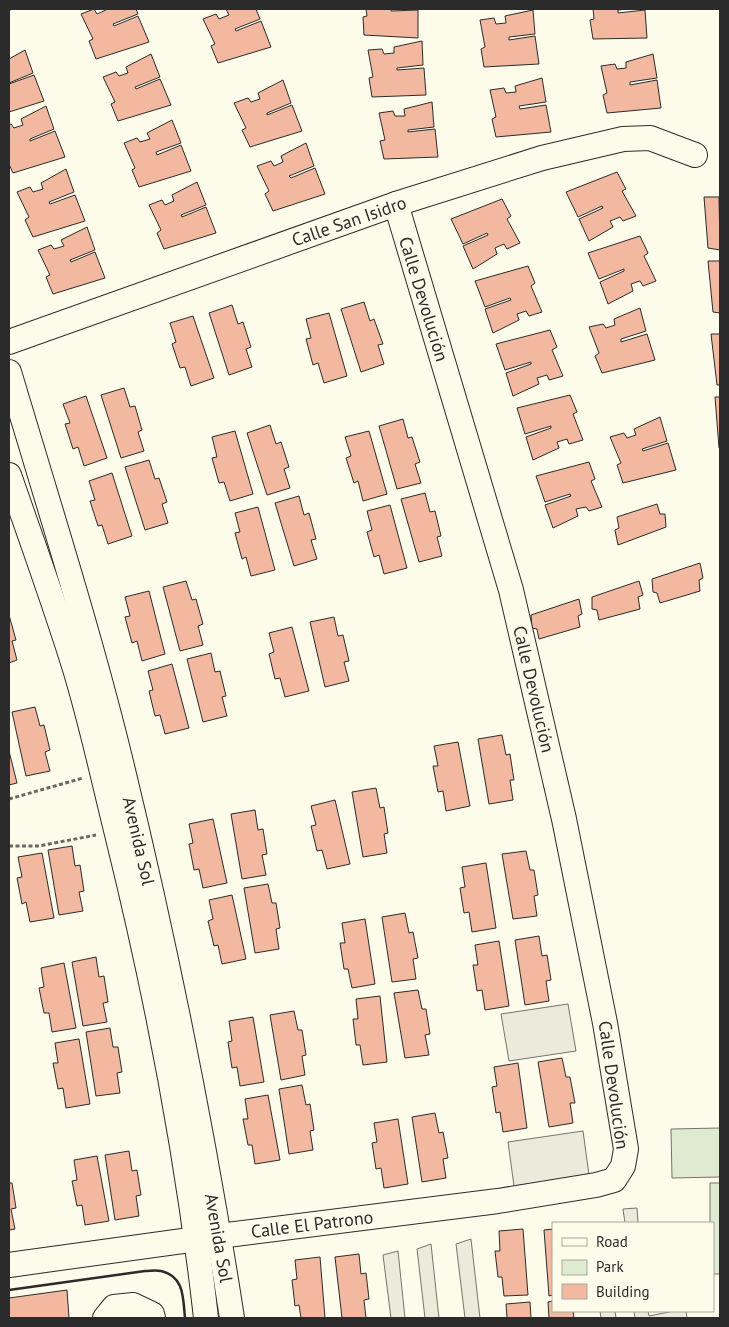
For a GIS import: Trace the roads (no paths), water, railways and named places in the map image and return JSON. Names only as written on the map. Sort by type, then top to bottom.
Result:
[{"type":"street","name":"Calle San Isidro","points":[[9,342],[396,204],[542,158],[623,139],[650,138],[695,156]]},
{"type":"street","name":"Calle Devolución","points":[[396,204],[511,590],[564,819],[605,1023],[626,1148],[623,1166],[614,1180]]},
{"type":"street","name":"Avenida Sol","points":[[9,372],[88,638],[119,757],[208,1237],[232,1318]]},
{"type":"street","name":"Avenida Sol","points":[[9,475],[75,669],[117,832],[149,924]]},
{"type":"street","points":[[75,669],[88,638]]},
{"type":"street","name":"Calle El Patrono","points":[[9,1265],[208,1237],[498,1201],[596,1186],[614,1180]]},
{"type":"street","name":"Avenida Sol","points":[[206,1318],[208,1237]]},
{"type":"street","points":[[105,1318],[114,1307],[134,1306],[152,1314],[153,1318]]}]
